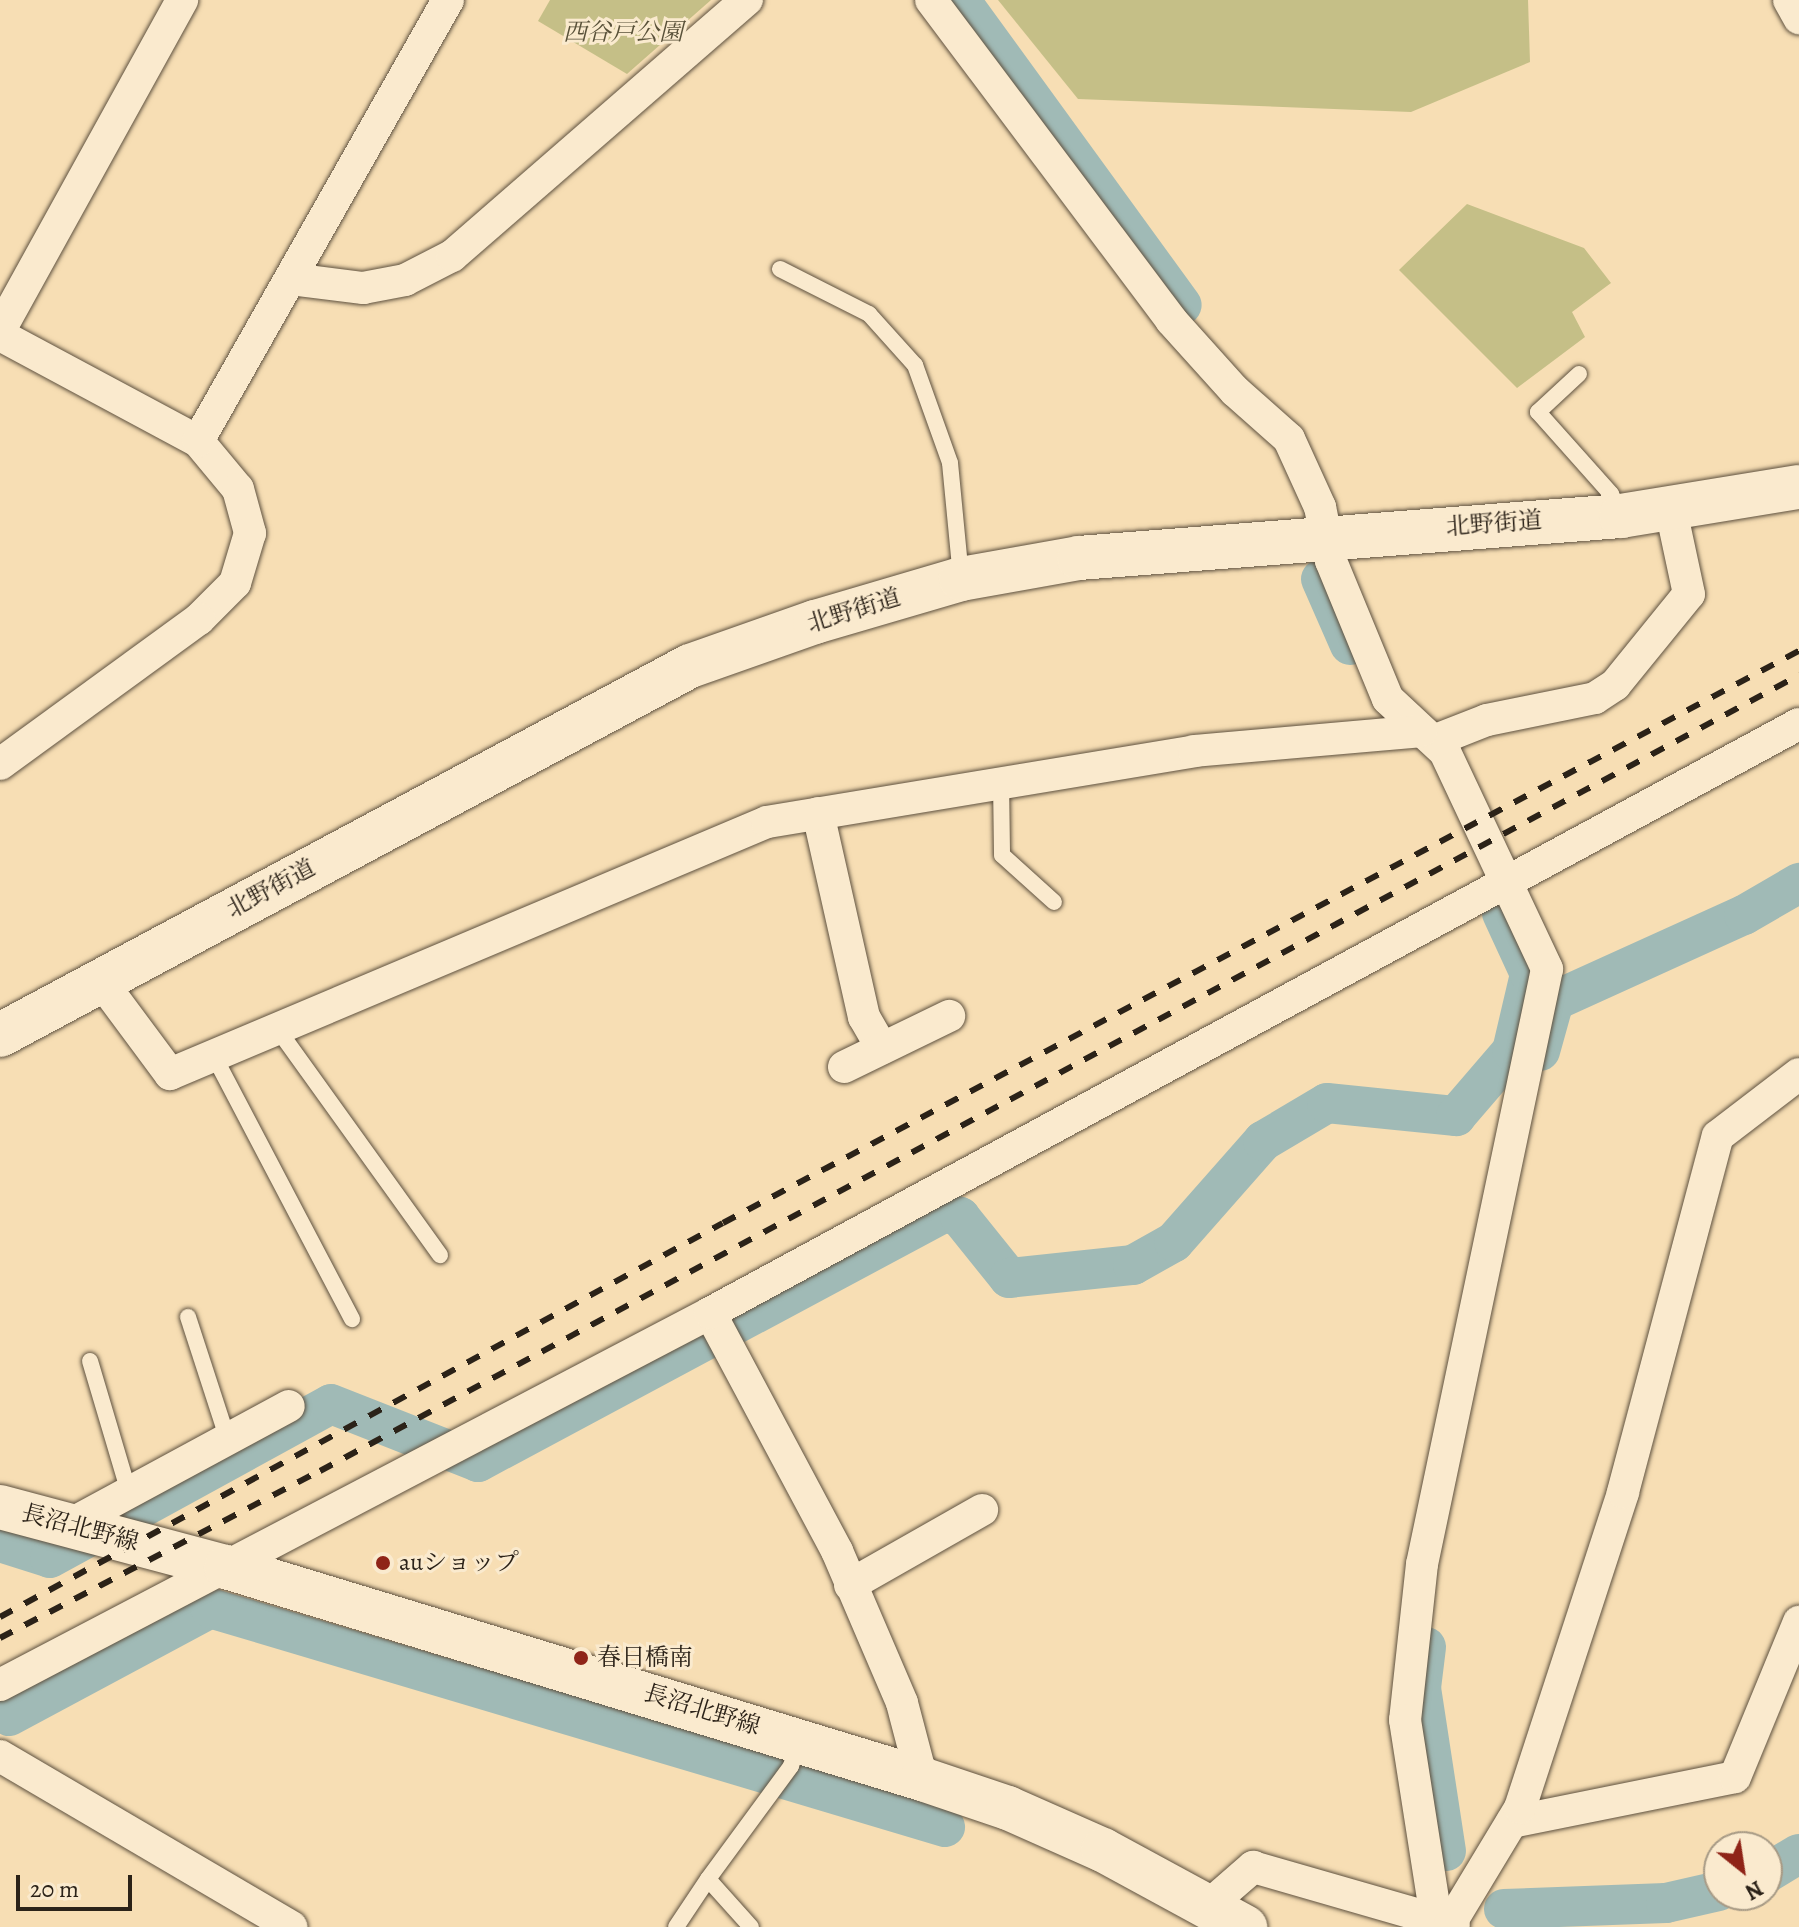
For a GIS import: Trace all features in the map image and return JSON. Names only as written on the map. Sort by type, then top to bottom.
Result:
[{"type":"main road","name":"北野街道","points":[[0,1035],[690,666],[961,579],[1079,558],[1325,535],[1621,516],[1799,487]]},
{"type":"main road","name":"長沼北野線","points":[[0,1507],[226,1567],[922,1779],[1008,1808],[1103,1850],[1226,1917]]},
{"type":"street","points":[[0,764],[199,619],[235,583],[250,533],[238,489],[198,441],[0,333],[182,0]]},
{"type":"street","points":[[198,441],[448,0]]},
{"type":"street","points":[[291,279],[363,288],[405,280],[452,256],[747,0]]},
{"type":"street","points":[[931,0],[1171,320],[1235,391],[1289,439],[1320,507],[1325,535],[1388,699],[1428,736],[1505,881],[1547,969],[1422,1564],[1405,1720],[1448,1923]]},
{"type":"street","points":[[1789,0],[1799,18]]},
{"type":"street","points":[[101,981],[170,1074],[279,1031],[683,853],[767,822],[1194,751],[1428,736],[1487,720],[1595,698],[1615,685],[1689,594],[1671,510]]},
{"type":"street","points":[[0,1685],[710,1313],[1799,724]]},
{"type":"street","points":[[818,813],[864,1017],[882,1048]]},
{"type":"street","points":[[844,1067],[949,1016]]},
{"type":"street","points":[[1448,1923],[1512,1822],[1623,1492],[1718,1136],[1799,1074]]},
{"type":"street","points":[[710,1313],[850,1585],[902,1703],[922,1779]]},
{"type":"street","points":[[67,1526],[289,1406]]},
{"type":"street","points":[[850,1585],[982,1510]]},
{"type":"street","points":[[1512,1822],[1735,1777],[1799,1622]]},
{"type":"street","points":[[0,1756],[291,1927]]},
{"type":"street","points":[[1226,1917],[1253,1867],[1448,1923]]},
{"type":"lane","points":[[780,269],[869,314],[915,365],[950,463],[961,579]]},
{"type":"lane","points":[[1579,374],[1538,412],[1611,494],[1621,516]]},
{"type":"lane","points":[[1001,781],[1002,855],[1054,902]]},
{"type":"lane","points":[[279,1031],[440,1255]]},
{"type":"lane","points":[[215,1058],[352,1319]]},
{"type":"lane","points":[[188,1317],[228,1440]]},
{"type":"lane","points":[[90,1361],[129,1493]]},
{"type":"lane","points":[[676,1927],[791,1766],[798,1739]]},
{"type":"lane","points":[[708,1879],[751,1927]]},
{"type":"green space","name":"西谷戸公園","points":[[550,0],[711,0],[627,74],[538,21]]},
{"type":"green space","points":[[998,0],[1528,0],[1530,62],[1411,112],[1078,99]]},
{"type":"green space","points":[[1467,204],[1584,248],[1611,283],[1572,312],[1585,337],[1517,388],[1399,270]]},
{"type":"waterway","points":[[960,0],[1182,305]]},
{"type":"waterway","points":[[1321,579],[1350,645]]},
{"type":"waterway","points":[[1540,1051],[1554,1001],[1744,915],[1799,883]]},
{"type":"waterway","points":[[0,1542],[50,1558],[331,1404],[478,1462],[945,1212],[960,1217],[1009,1278],[1133,1265],[1174,1242],[1263,1141],[1327,1103],[1456,1116],[1512,1051],[1530,974],[1502,913]]},
{"type":"waterway","points":[[9,1716],[210,1608],[945,1827]]},
{"type":"waterway","points":[[1426,1647],[1421,1688],[1446,1851]]},
{"type":"waterway","points":[[1783,1864],[1799,1854]]},
{"type":"waterway","points":[[1504,1909],[1666,1903],[1703,1895]]},
{"type":"railway","points":[[0,1617],[723,1223],[1799,651]]},
{"type":"railway","points":[[0,1638],[320,1471],[1799,675]]},
{"type":"place","name":"auショップ","points":[[383,1563]]},
{"type":"place","name":"春日橋南","points":[[581,1658]]}]
